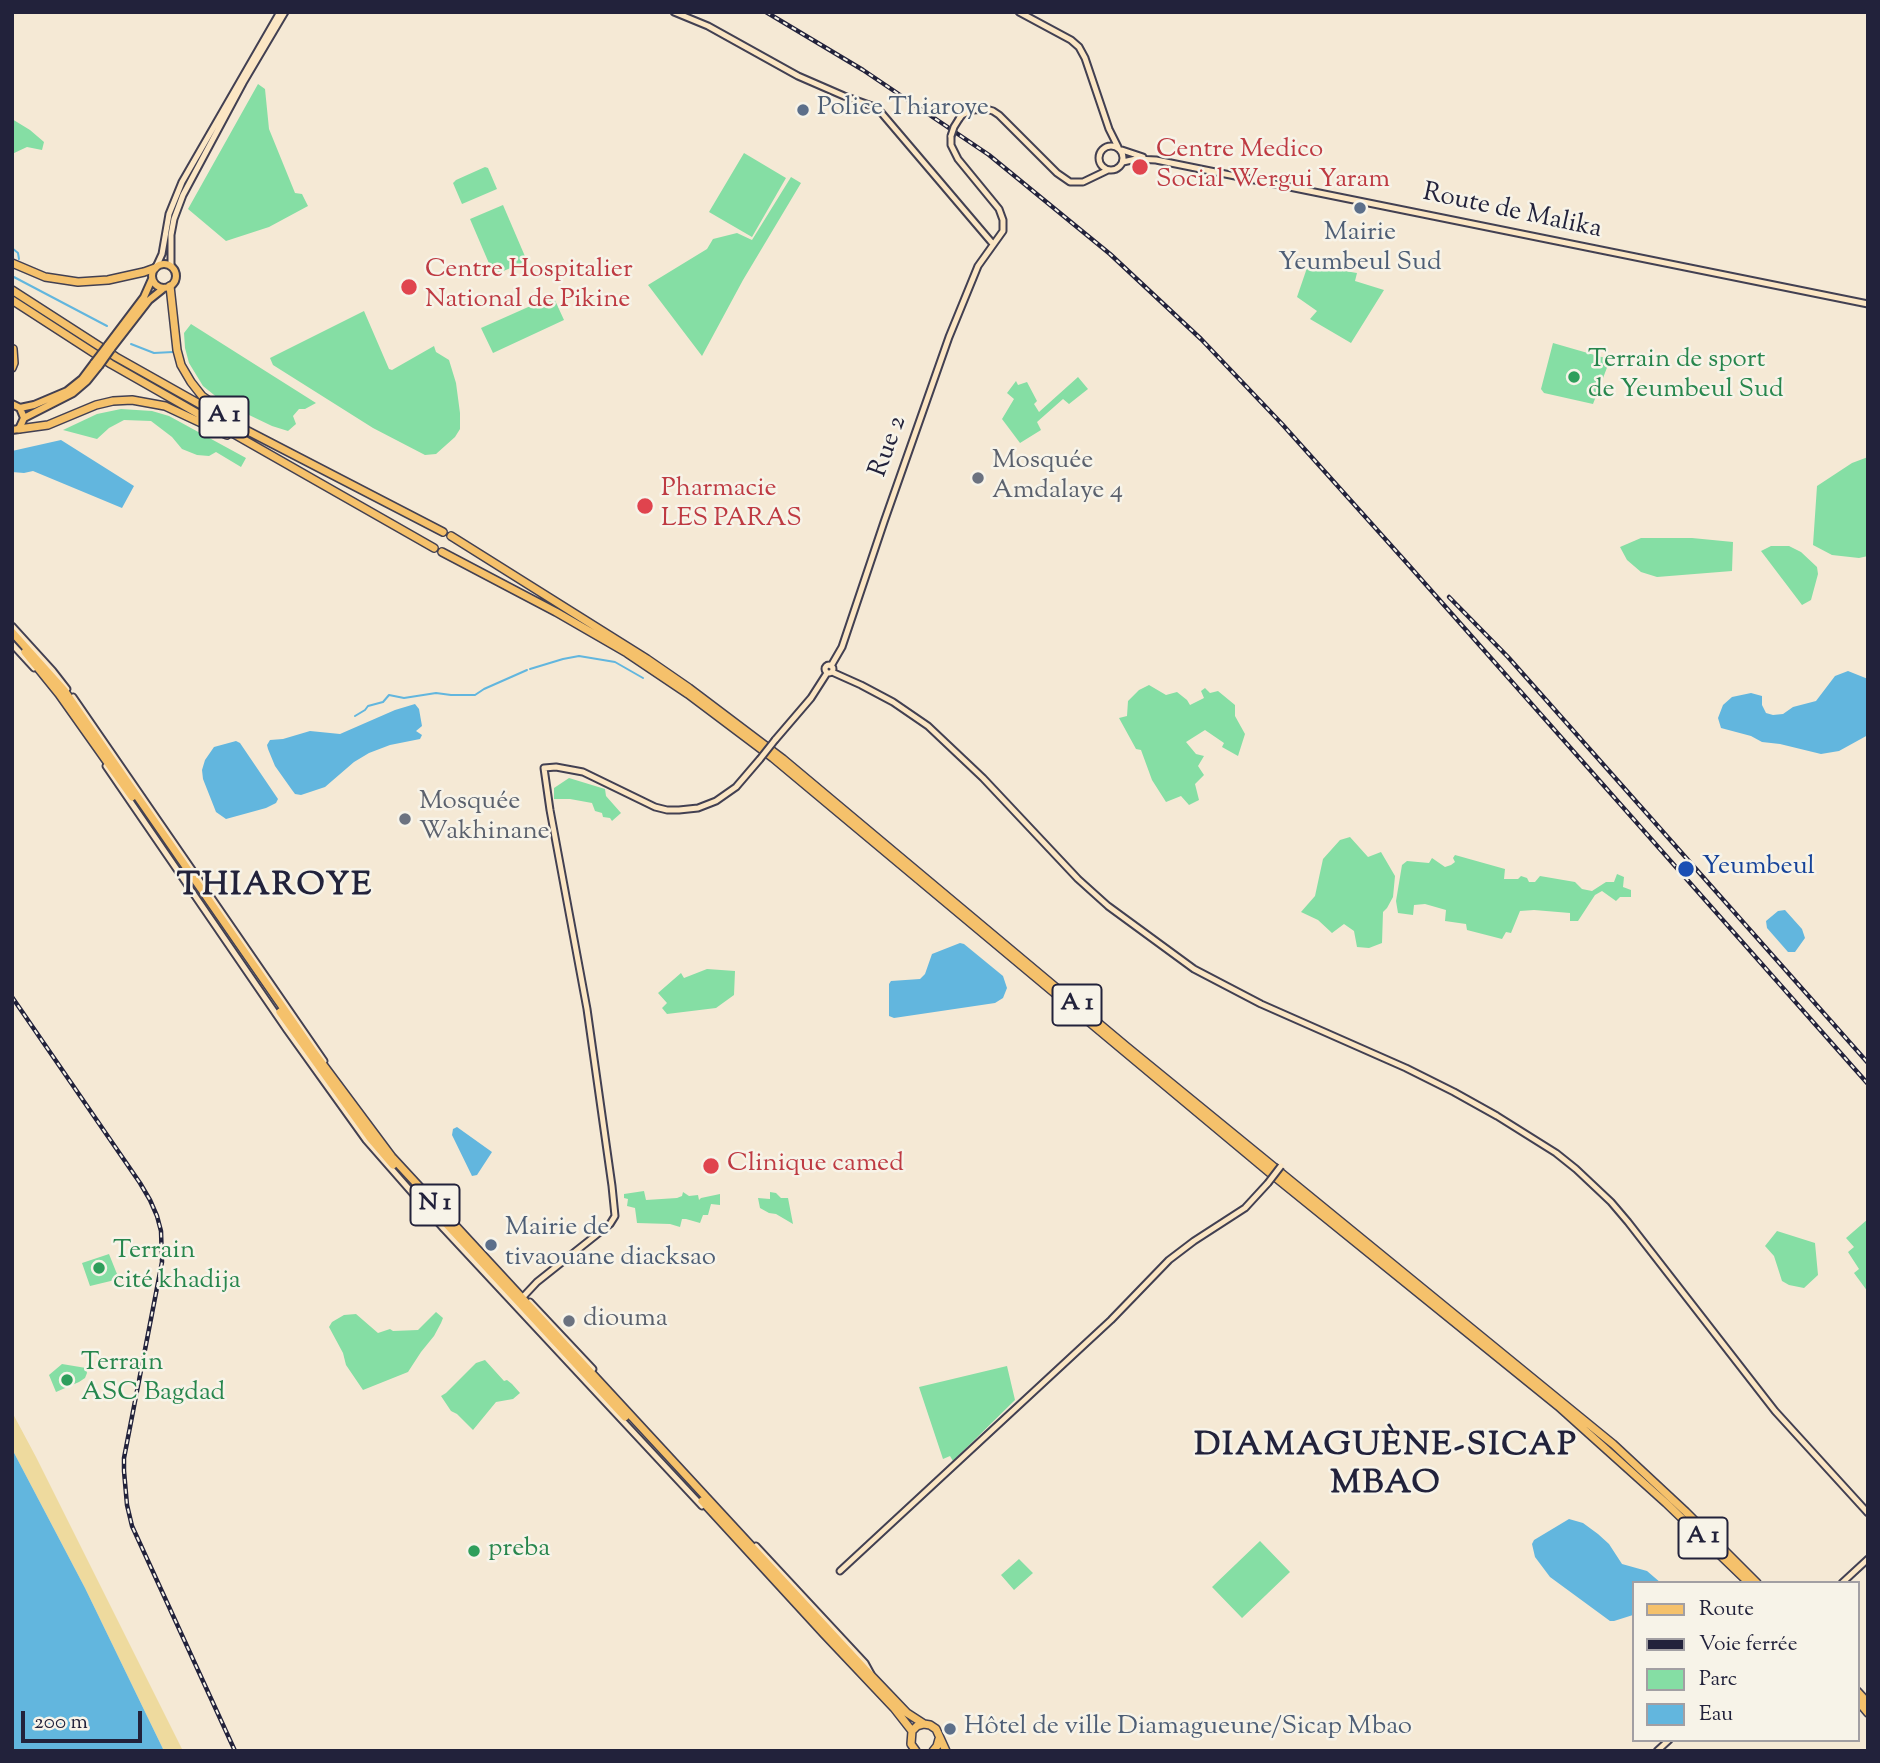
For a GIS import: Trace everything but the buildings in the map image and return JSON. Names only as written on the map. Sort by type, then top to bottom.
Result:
[{"type":"highway","points":[[12,263],[45,277],[78,282],[108,280],[155,268]]},
{"type":"highway","points":[[167,287],[177,350],[185,373],[202,396],[237,420],[244,429]]},
{"type":"highway","name":"A 1","points":[[12,290],[116,357],[244,429],[447,534],[690,688],[783,759],[1127,1047],[1613,1444],[1671,1497],[1755,1581]]},
{"type":"highway","name":"A 1","points":[[12,300],[111,364],[438,550],[628,653],[688,694],[773,758],[1269,1173],[1558,1406],[1676,1512],[1747,1581]]},
{"type":"highway","points":[[12,368],[13,349]]},
{"type":"highway","points":[[15,429],[48,425],[96,405],[132,400],[165,406],[227,435],[237,437]]},
{"type":"highway","name":"N 1","points":[[12,632],[86,718],[323,1062],[392,1157],[520,1300],[907,1713],[933,1727],[946,1751]]},
{"type":"highway","name":"N 1","points":[[12,639],[52,683],[308,1054],[385,1160],[465,1248],[520,1300],[541,1329],[894,1708],[912,1731],[911,1744],[916,1751]]},
{"type":"highway","points":[[912,1731],[924,1724]]},
{"type":"highway","points":[[933,1751],[939,1738]]},
{"type":"main road","points":[[12,404],[20,408],[34,405],[67,391],[82,379],[109,347],[144,297],[155,268],[161,264],[171,266],[176,278],[149,300],[109,347]]},
{"type":"main road","points":[[152,279],[156,285],[167,287]]},
{"type":"main road","points":[[15,429],[24,418],[74,393],[87,381],[96,364]]},
{"type":"main road","points":[[20,408],[24,418]]},
{"type":"street","points":[[155,268],[161,257],[174,210],[282,12]]},
{"type":"street","points":[[674,12],[708,26],[798,76],[879,110],[993,244]]},
{"type":"street","points":[[1019,12],[1071,40],[1085,58],[1109,128],[1124,156],[1118,168],[1093,177]]},
{"type":"street","name":"Rue 2","points":[[520,1300],[537,1282],[610,1224],[615,1216],[587,1009],[544,768],[577,771],[654,807],[667,810],[707,805],[727,794],[743,780],[811,698],[842,647],[949,337],[978,266],[1003,231],[999,209],[958,159],[951,145],[954,127],[962,115],[972,110],[993,111],[1065,180],[1077,184],[1093,177]]},
{"type":"street","points":[[1109,128],[1110,146]]},
{"type":"street","points":[[1093,177],[1101,165],[1102,149],[1110,146],[1119,148]]},
{"type":"street","name":"Route de Malika","points":[[1119,148],[1149,160]]},
{"type":"street","name":"Route de Malika","points":[[1123,162],[1149,160],[1868,303]]},
{"type":"street","points":[[1101,165],[1108,170]]},
{"type":"street","points":[[171,266],[170,245],[174,210]]},
{"type":"street","points":[[12,626],[53,670],[86,718]]},
{"type":"street","points":[[12,644],[69,713],[287,1030],[368,1139]]},
{"type":"street","points":[[830,670],[893,702],[928,726],[983,778],[1078,879],[1108,906],[1194,969],[1261,1004],[1454,1092],[1497,1116],[1570,1164],[1628,1222],[1775,1411],[1868,1513]]},
{"type":"street","points":[[839,1571],[1103,1327],[1169,1260],[1245,1208],[1281,1166]]},
{"type":"street","points":[[1844,1581],[1868,1559]]},
{"type":"green space","points":[[258,84],[265,89],[269,129],[295,193],[302,194],[308,206],[269,227],[226,241],[188,209]]},
{"type":"green space","points":[[12,119],[44,142],[42,150],[27,147],[12,154]]},
{"type":"green space","points":[[744,153],[786,178],[752,237],[709,212]]},
{"type":"green space","points":[[485,167],[488,168],[497,189],[462,204],[453,183]]},
{"type":"green space","points":[[791,177],[801,183],[743,280],[702,356],[648,285],[707,249],[713,239],[737,233],[752,240]]},
{"type":"green space","points":[[503,205],[527,261],[494,275],[470,219]]},
{"type":"green space","points":[[1308,265],[1357,273],[1355,281],[1384,290],[1351,343],[1310,319],[1317,311],[1297,297]]},
{"type":"green space","points":[[553,296],[564,320],[493,353],[481,328]]},
{"type":"green space","points":[[364,311],[389,369],[392,370],[434,346],[436,352],[449,360],[456,383],[460,429],[436,454],[425,455],[373,428],[273,365],[270,358]]},
{"type":"green space","points":[[191,324],[316,403],[299,409],[293,416],[296,424],[288,431],[224,403],[203,386],[189,363],[184,333]]},
{"type":"green space","name":"Terrain de sport de Yeumbeul Sud","points":[[1553,343],[1605,358],[1608,365],[1593,404],[1544,393],[1541,389]]},
{"type":"green space","points":[[1078,377],[1088,389],[1069,404],[1063,399],[1037,422],[1041,430],[1020,443],[1002,419],[1014,399],[1007,393],[1016,381],[1018,385],[1027,382],[1037,401],[1034,404],[1039,412]]},
{"type":"green space","points":[[121,409],[152,411],[169,416],[246,458],[241,467],[216,452],[209,456],[197,455],[182,449],[172,437],[151,421],[124,420],[97,439],[63,430],[97,414]]},
{"type":"green space","points":[[1868,457],[1868,556],[1859,558],[1832,555],[1813,545],[1817,486],[1852,463]]},
{"type":"green space","points":[[1641,538],[1692,538],[1733,542],[1732,571],[1657,577],[1641,572],[1627,560],[1620,547]]},
{"type":"green space","points":[[1771,546],[1789,546],[1801,552],[1817,567],[1818,574],[1811,600],[1802,605],[1761,551]]},
{"type":"green space","points":[[1149,685],[1166,695],[1177,692],[1190,705],[1204,698],[1201,691],[1205,688],[1210,693],[1218,691],[1235,705],[1235,716],[1245,734],[1238,756],[1222,747],[1224,743],[1205,730],[1186,742],[1196,754],[1204,756],[1198,766],[1204,775],[1195,784],[1199,800],[1189,805],[1181,796],[1166,802],[1152,780],[1141,750],[1136,749],[1119,718],[1127,716],[1128,701]]},
{"type":"green space","points":[[569,778],[605,789],[606,796],[621,813],[612,821],[595,811],[592,803],[554,799],[554,788]]},
{"type":"green space","points":[[1350,837],[1368,857],[1381,852],[1395,876],[1393,897],[1383,912],[1382,943],[1369,948],[1357,947],[1354,931],[1344,924],[1332,933],[1318,920],[1301,912],[1315,896],[1323,859],[1340,840]]},
{"type":"green space","points":[[1455,855],[1505,869],[1504,879],[1518,879],[1521,876],[1529,882],[1535,882],[1540,876],[1575,882],[1582,889],[1592,891],[1606,882],[1614,882],[1617,874],[1624,877],[1623,887],[1631,890],[1631,897],[1620,897],[1616,901],[1602,891],[1595,895],[1578,921],[1570,921],[1570,913],[1520,911],[1511,933],[1506,932],[1502,939],[1467,930],[1466,924],[1445,921],[1446,910],[1425,904],[1414,905],[1413,915],[1398,913],[1396,901],[1402,865],[1407,861],[1429,863],[1432,858],[1445,867],[1455,862]]},
{"type":"green space","points":[[707,969],[735,971],[734,995],[716,1008],[667,1014],[662,1008],[667,1003],[658,993],[681,973],[684,978]]},
{"type":"green space","points":[[644,1191],[646,1200],[677,1198],[682,1196],[683,1192],[689,1196],[698,1195],[699,1200],[720,1194],[720,1205],[711,1204],[708,1215],[703,1215],[700,1223],[682,1219],[680,1227],[637,1223],[635,1208],[627,1206],[628,1199],[624,1198],[624,1194]]},
{"type":"green space","points":[[770,1192],[781,1198],[788,1198],[793,1224],[760,1208],[758,1198],[770,1199]]},
{"type":"green space","points":[[1868,1219],[1868,1292],[1854,1273],[1859,1269],[1848,1252],[1854,1247],[1846,1238]]},
{"type":"green space","points":[[1777,1231],[1815,1243],[1818,1275],[1804,1288],[1782,1281],[1774,1256],[1765,1246]]},
{"type":"green space","name":"Terrain cité khadija","points":[[109,1254],[119,1279],[90,1286],[82,1263]]},
{"type":"green space","points":[[436,1312],[443,1318],[441,1323],[408,1372],[363,1390],[346,1365],[343,1353],[329,1327],[344,1315],[356,1314],[378,1333],[390,1329],[418,1330]]},
{"type":"green space","points":[[485,1360],[504,1381],[507,1380],[520,1393],[513,1399],[496,1402],[473,1430],[451,1411],[441,1396],[476,1363]]},
{"type":"green space","name":"Terrain ASC Bagdad","points":[[62,1364],[86,1368],[87,1373],[79,1382],[56,1392],[49,1375]]},
{"type":"green space","points":[[1007,1366],[1015,1400],[953,1461],[950,1456],[943,1459],[919,1387]]},
{"type":"green space","points":[[1260,1541],[1290,1572],[1242,1618],[1212,1587]]},
{"type":"green space","points":[[1019,1559],[1033,1573],[1014,1590],[1001,1575]]},
{"type":"sand","points":[[12,1412],[183,1751],[164,1751],[85,1588],[12,1449]]},
{"type":"water","points":[[61,440],[134,486],[122,508],[33,471],[12,472],[12,451]]},
{"type":"water","points":[[1848,671],[1868,679],[1868,735],[1839,751],[1821,754],[1762,742],[1751,736],[1721,728],[1718,718],[1723,705],[1732,697],[1751,693],[1762,696],[1766,713],[1783,714],[1793,707],[1816,701],[1835,676]]},
{"type":"water","points":[[415,704],[419,709],[422,726],[416,731],[422,735],[420,739],[390,745],[369,753],[325,787],[301,795],[292,790],[275,766],[268,749],[270,740],[310,731],[340,734]]},
{"type":"water","points":[[236,741],[278,799],[266,808],[226,819],[216,812],[202,770],[214,747]]},
{"type":"water","points":[[1785,910],[1802,929],[1805,938],[1795,952],[1788,952],[1767,928],[1766,921],[1778,911]]},
{"type":"water","points":[[960,943],[1003,976],[1007,988],[1003,998],[995,1003],[894,1018],[889,1016],[891,981],[920,979],[925,974],[932,954]]},
{"type":"water","points":[[457,1127],[492,1152],[477,1175],[472,1176],[452,1135],[453,1129]]},
{"type":"water","points":[[12,1449],[85,1588],[164,1751],[12,1751]]},
{"type":"water","points":[[1569,1519],[1583,1523],[1609,1544],[1622,1564],[1647,1571],[1659,1581],[1632,1581],[1632,1615],[1610,1621],[1550,1577],[1535,1557],[1532,1544],[1534,1540]]},
{"type":"waterway","points":[[12,248],[18,253],[19,259]]},
{"type":"waterway","points":[[12,276],[107,326]]},
{"type":"waterway","points":[[131,344],[154,353],[173,352]]},
{"type":"waterway","points":[[530,669],[579,656],[615,662],[643,678]]},
{"type":"waterway","points":[[355,716],[368,706],[383,702],[389,695],[404,698],[436,693],[475,695],[527,670]]},
{"type":"railway","points":[[766,12],[863,70],[989,155],[1110,254],[1201,339],[1282,424],[1405,561],[1868,1084]]},
{"type":"railway","points":[[1449,597],[1508,657],[1868,1063]]},
{"type":"railway","points":[[12,997],[140,1183],[157,1216],[161,1231],[162,1262],[124,1458],[127,1505],[132,1526],[235,1751]]},
{"type":"place","name":"Police Thiaroye","points":[[803,110]]},
{"type":"place","name":"Centre Medico Social Wergui Yaram","points":[[1140,167]]},
{"type":"place","name":"Mairie Yeumbeul Sud","points":[[1360,208]]},
{"type":"place","name":"Centre Hospitalier National de Pikine","points":[[409,287]]},
{"type":"place","name":"Terrain de sport de Yeumbeul Sud","points":[[1574,377]]},
{"type":"place","name":"Mosquée Amdalaye 4","points":[[978,478]]},
{"type":"place","name":"Pharmacie LES PARAS","points":[[645,506]]},
{"type":"place","name":"Mosquée Wakhinane","points":[[405,819]]},
{"type":"place","name":"Yeumbeul","points":[[1686,869]]},
{"type":"place","name":"Clinique camed","points":[[711,1166]]},
{"type":"place","name":"Mairie de tivaouane diacksao","points":[[491,1245]]},
{"type":"place","name":"Terrain cité khadija","points":[[99,1268]]},
{"type":"place","name":"diouma","points":[[569,1321]]},
{"type":"place","name":"Terrain ASC Bagdad","points":[[67,1380]]},
{"type":"place","name":"preba","points":[[474,1551]]},
{"type":"place","name":"Hôtel de ville Diamagueune/Sicap Mbao","points":[[950,1729]]},
{"type":"district","name":"THIAROYE","points":[[275,888]]},
{"type":"district","name":"DIAMAGUÈNE-SICAP MBAO","points":[[1386,1467]]}]
